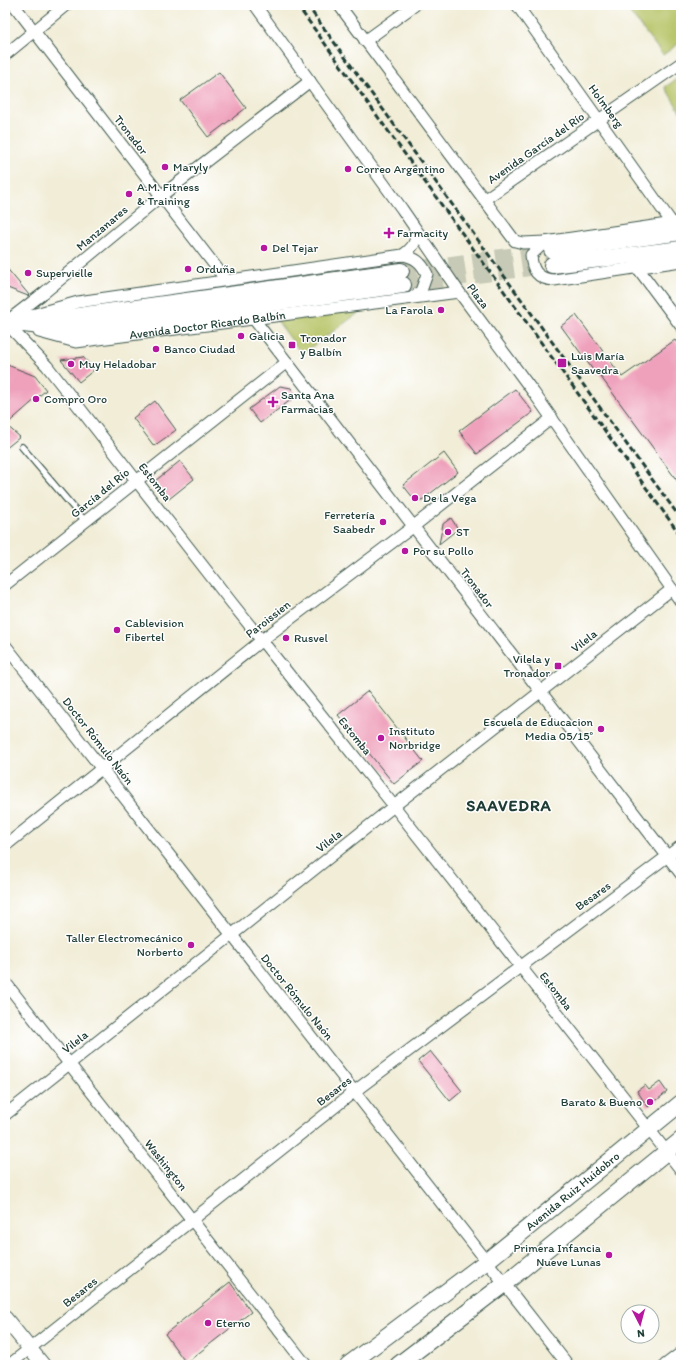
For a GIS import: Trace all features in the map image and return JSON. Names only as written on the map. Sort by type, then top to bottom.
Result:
[{"type":"main road","points":[[550,252],[678,226]]},
{"type":"main road","points":[[550,252],[681,249]]},
{"type":"main road","points":[[5,322],[78,316],[405,277]]},
{"type":"main road","name":"Avenida Ruiz Huidobro","points":[[348,1365],[487,1261],[681,1103]]},
{"type":"main road","points":[[398,1365],[504,1284],[681,1140]]},
{"type":"street","name":"Tronador","points":[[14,5],[226,280]]},
{"type":"street","points":[[5,55],[66,5]]},
{"type":"street","name":"Plaza","points":[[255,5],[459,292],[552,418],[681,602]]},
{"type":"street","points":[[339,5],[515,241],[550,252]]},
{"type":"street","points":[[365,41],[415,5]]},
{"type":"street","name":"Holmberg","points":[[517,5],[678,226]]},
{"type":"street","name":"Avenida García del Río","points":[[485,199],[681,63]]},
{"type":"street","name":"Manzanares","points":[[5,322],[45,292],[161,196],[310,81]]},
{"type":"street","points":[[405,277],[413,246],[417,239],[416,231]]},
{"type":"street","points":[[550,252],[532,255],[532,263],[536,274],[544,280],[681,261]]},
{"type":"street","points":[[638,267],[681,326]]},
{"type":"street","name":"Avenida Doctor Ricardo Balbín","points":[[5,322],[76,342],[253,318],[405,277]]},
{"type":"street","name":"Avenida Doctor Ricardo Balbín","points":[[5,322],[78,302],[226,280],[405,277],[459,292]]},
{"type":"street","name":"Tronador","points":[[253,318],[681,874]]},
{"type":"street","name":"Estomba","points":[[5,322],[47,366],[681,1170]]},
{"type":"street","name":"García del Río","points":[[5,585],[287,362]]},
{"type":"street","name":"Paroissien","points":[[5,846],[103,769],[262,640],[414,526],[552,418]]},
{"type":"street","name":"Vilela","points":[[5,1115],[394,806],[672,589]]},
{"type":"street","name":"Doctor Rómulo Naón","points":[[5,645],[103,769],[231,936],[354,1090],[568,1365]]},
{"type":"street","name":"Besares","points":[[9,1365],[354,1090],[681,846]]},
{"type":"street","name":"Washington","points":[[5,982],[306,1365]]},
{"type":"street","points":[[5,1318],[43,1365]]},
{"type":"street","points":[[664,1365],[681,1353]]},
{"type":"lane","points":[[22,448],[85,521]]},
{"type":"green space","points":[[624,5],[681,5],[681,42],[663,55]]},
{"type":"green space","points":[[681,76],[681,113],[665,87]]},
{"type":"green space","points":[[368,306],[302,354],[276,319]]},
{"type":"building","points":[[219,72],[246,108],[208,137],[180,100]]},
{"type":"building","points":[[5,266],[29,295],[28,296],[5,287]]},
{"type":"building","points":[[576,315],[622,377],[675,340],[681,348],[681,486],[598,373],[596,374],[561,326]]},
{"type":"building","points":[[83,357],[94,370],[79,382],[61,360]]},
{"type":"building","points":[[5,364],[35,376],[46,390],[6,425],[20,437],[5,449]]},
{"type":"building","name":"Santa Ana Farmacias","points":[[280,386],[291,388],[296,396],[260,423],[249,409]]},
{"type":"building","points":[[515,389],[533,412],[477,454],[459,431]]},
{"type":"building","points":[[155,401],[176,430],[154,446],[133,418]]},
{"type":"building","points":[[444,453],[458,472],[422,500],[414,499],[403,485]]},
{"type":"building","points":[[180,461],[194,479],[169,499],[155,481]]},
{"type":"building","name":"ST","points":[[451,518],[458,529],[439,544],[443,524]]},
{"type":"building","name":"Instituto Norbridge","points":[[368,691],[423,761],[394,784],[338,715]]},
{"type":"building","points":[[430,1051],[462,1091],[450,1101],[418,1061]]},
{"type":"building","points":[[660,1082],[667,1092],[648,1107],[637,1091],[645,1085],[649,1090]]},
{"type":"building","name":"Eterno","points":[[230,1282],[251,1312],[186,1363],[165,1334]]},
{"type":"tunnel","points":[[401,271],[552,250]]},
{"type":"tunnel","points":[[403,285],[552,265]]},
{"type":"railway","points":[[297,5],[681,536]]},
{"type":"railway","points":[[307,5],[681,519]]},
{"type":"place","name":"Maryly","points":[[165,167]]},
{"type":"place","name":"Correo Argentino","points":[[348,169]]},
{"type":"place","name":"A.M. Fitness & Training","points":[[129,194]]},
{"type":"place","name":"Farmacity","points":[[389,233]]},
{"type":"place","name":"Del Tejar","points":[[264,248]]},
{"type":"place","name":"Orduña","points":[[188,269]]},
{"type":"place","name":"Supervielle","points":[[28,273]]},
{"type":"place","name":"La Farola","points":[[441,310]]},
{"type":"place","name":"Galicia","points":[[241,336]]},
{"type":"place","name":"Tronador y Balbín","points":[[292,345]]},
{"type":"place","name":"Banco Ciudad","points":[[156,349]]},
{"type":"place","name":"Luis María Saavedra","points":[[562,363]]},
{"type":"place","name":"Muy Heladobar","points":[[71,364]]},
{"type":"place","name":"Compro Oro","points":[[36,399]]},
{"type":"place","name":"Santa Ana Farmacias","points":[[273,402]]},
{"type":"place","name":"De la Vega","points":[[415,498]]},
{"type":"place","name":"Ferretería Saabedr","points":[[383,522]]},
{"type":"place","name":"ST","points":[[448,532]]},
{"type":"place","name":"Por su Pollo","points":[[405,551]]},
{"type":"place","name":"Cablevision Fibertel","points":[[117,630]]},
{"type":"place","name":"Rusvel","points":[[286,638]]},
{"type":"place","name":"Vilela y Tronador","points":[[558,666]]},
{"type":"place","name":"Escuela de Educacion Media 05/15°","points":[[601,729]]},
{"type":"place","name":"Instituto Norbridge","points":[[381,738]]},
{"type":"place","name":"Taller Electromecánico Norberto","points":[[191,945]]},
{"type":"place","name":"Barato & Bueno","points":[[650,1102]]},
{"type":"place","name":"Primera Infancia Nueve Lunas","points":[[609,1255]]},
{"type":"place","name":"Eterno","points":[[208,1323]]},
{"type":"district","name":"SAAVEDRA","points":[[509,805]]}]
